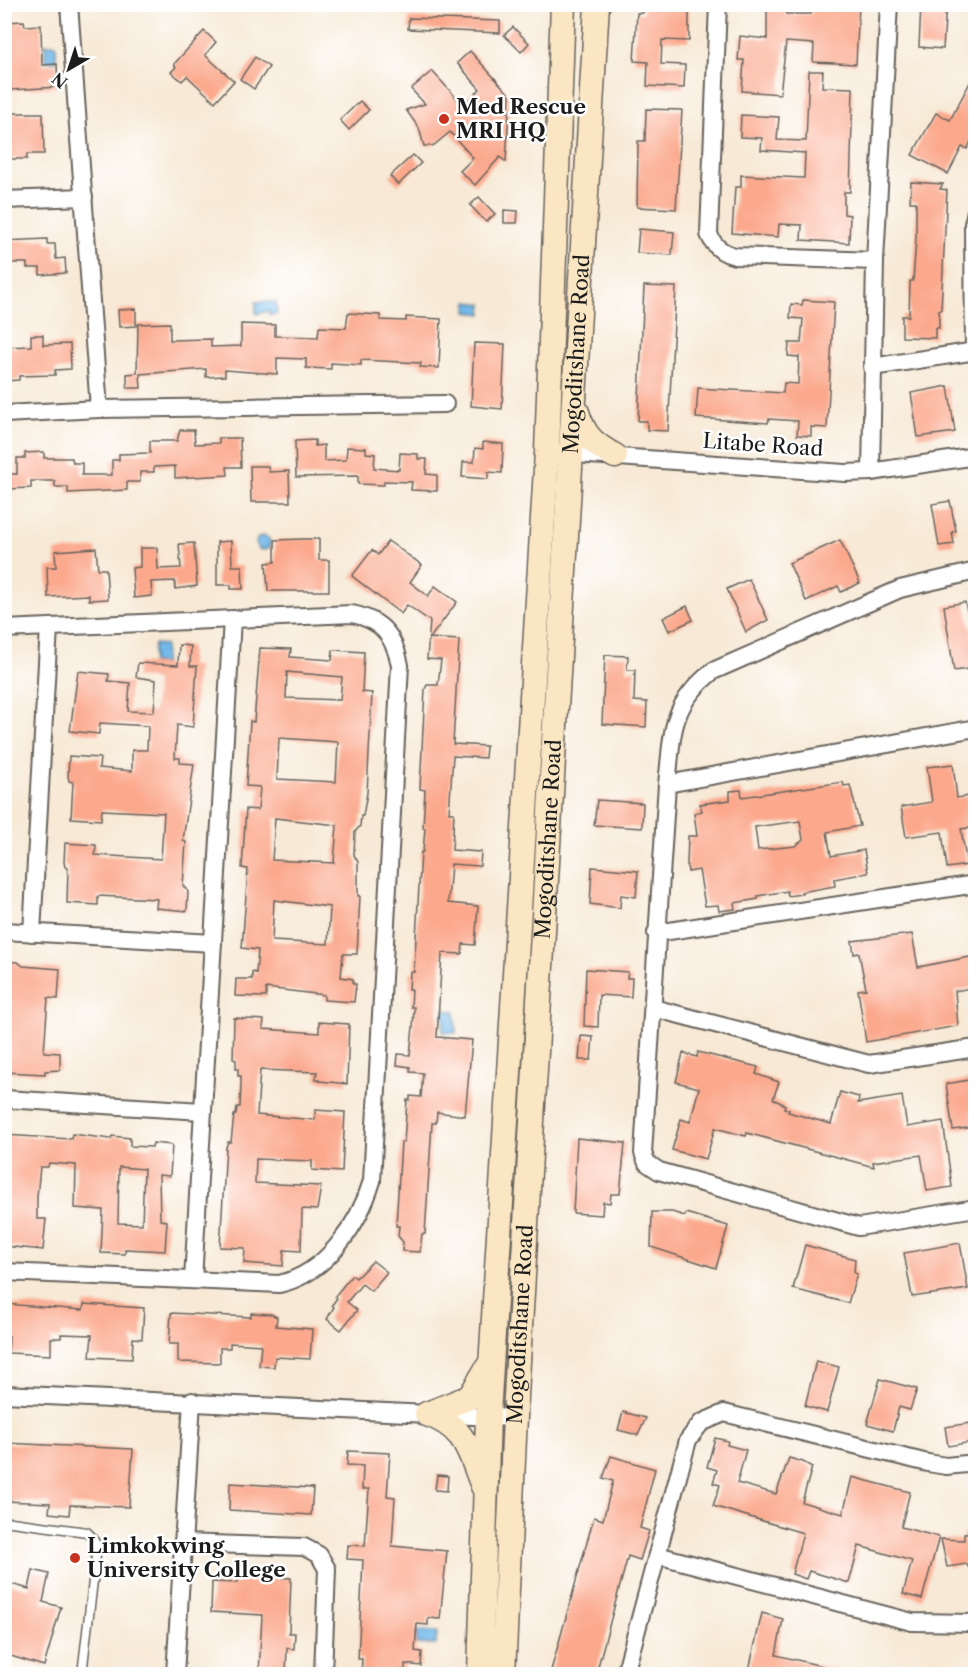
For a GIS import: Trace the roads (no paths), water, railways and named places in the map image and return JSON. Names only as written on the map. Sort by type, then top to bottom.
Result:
[{"type":"main road","name":"Mogoditshane Road","points":[[503,1674],[515,1418],[573,453],[597,4]]},
{"type":"main road","name":"Mogoditshane Road","points":[[480,1674],[488,1415],[547,452],[560,11]]},
{"type":"main road","points":[[575,404],[582,428],[589,441],[615,456]]},
{"type":"main road","points":[[427,1414],[470,1397],[492,1360]]},
{"type":"main road","points":[[427,1414],[446,1420],[461,1436],[486,1494]]},
{"type":"street","points":[[69,4],[99,409]]},
{"type":"street","points":[[718,4],[709,234],[712,242],[717,248],[735,256],[875,261]]},
{"type":"street","points":[[871,472],[875,261],[889,4]]},
{"type":"street","points":[[4,200],[84,197]]},
{"type":"street","points":[[873,367],[975,352],[973,224],[975,211]]},
{"type":"street","points":[[4,414],[99,409],[445,404]]},
{"type":"street","name":"Litabe Road","points":[[547,452],[824,473],[871,472],[975,456]]},
{"type":"street","points":[[975,571],[900,589],[713,671],[693,687],[682,703],[674,725],[667,784],[643,1153],[652,1168],[859,1227],[975,1208]]},
{"type":"street","points":[[4,629],[352,614],[381,625],[397,650],[400,665],[372,1181],[358,1219],[311,1272],[279,1284],[4,1272]]},
{"type":"street","points":[[193,1280],[232,619]]},
{"type":"street","points":[[32,933],[49,627]]},
{"type":"street","points":[[667,784],[975,728]]},
{"type":"street","points":[[656,933],[975,884]]},
{"type":"street","points":[[4,931],[213,943]]},
{"type":"street","points":[[653,1008],[869,1064],[975,1048]]},
{"type":"street","points":[[4,1099],[203,1111]]},
{"type":"street","points":[[4,1394],[192,1401],[515,1418]]},
{"type":"street","points":[[175,1674],[192,1401]]},
{"type":"street","points":[[625,1674],[688,1440],[701,1423],[712,1416],[724,1413],[928,1463],[946,1466],[975,1463]]},
{"type":"street","points":[[182,1543],[304,1547],[319,1555],[327,1569],[322,1674]]},
{"type":"street","points":[[657,1555],[912,1622],[941,1625],[975,1623]]},
{"type":"lane","points":[[4,1521],[87,1533],[93,1538],[97,1547],[82,1674]]},
{"type":"water","points":[[45,44],[56,44],[56,61],[45,61]]},
{"type":"water","points":[[256,302],[276,302],[277,314],[269,315],[269,311],[256,314]]},
{"type":"water","points":[[468,302],[483,304],[482,314],[467,312]]},
{"type":"water","points":[[263,536],[268,538],[270,543],[268,548],[263,550],[258,548],[256,543],[258,538]]},
{"type":"water","points":[[154,644],[165,645],[164,664],[152,663]]},
{"type":"water","points":[[444,1010],[455,1011],[456,1033],[443,1032]]},
{"type":"water","points":[[417,1631],[437,1632],[436,1645],[416,1644]]},
{"type":"place","name":"Med Rescue MRI HQ","points":[[444,119]]},
{"type":"place","name":"Limkokwing University College","points":[[75,1558]]}]
